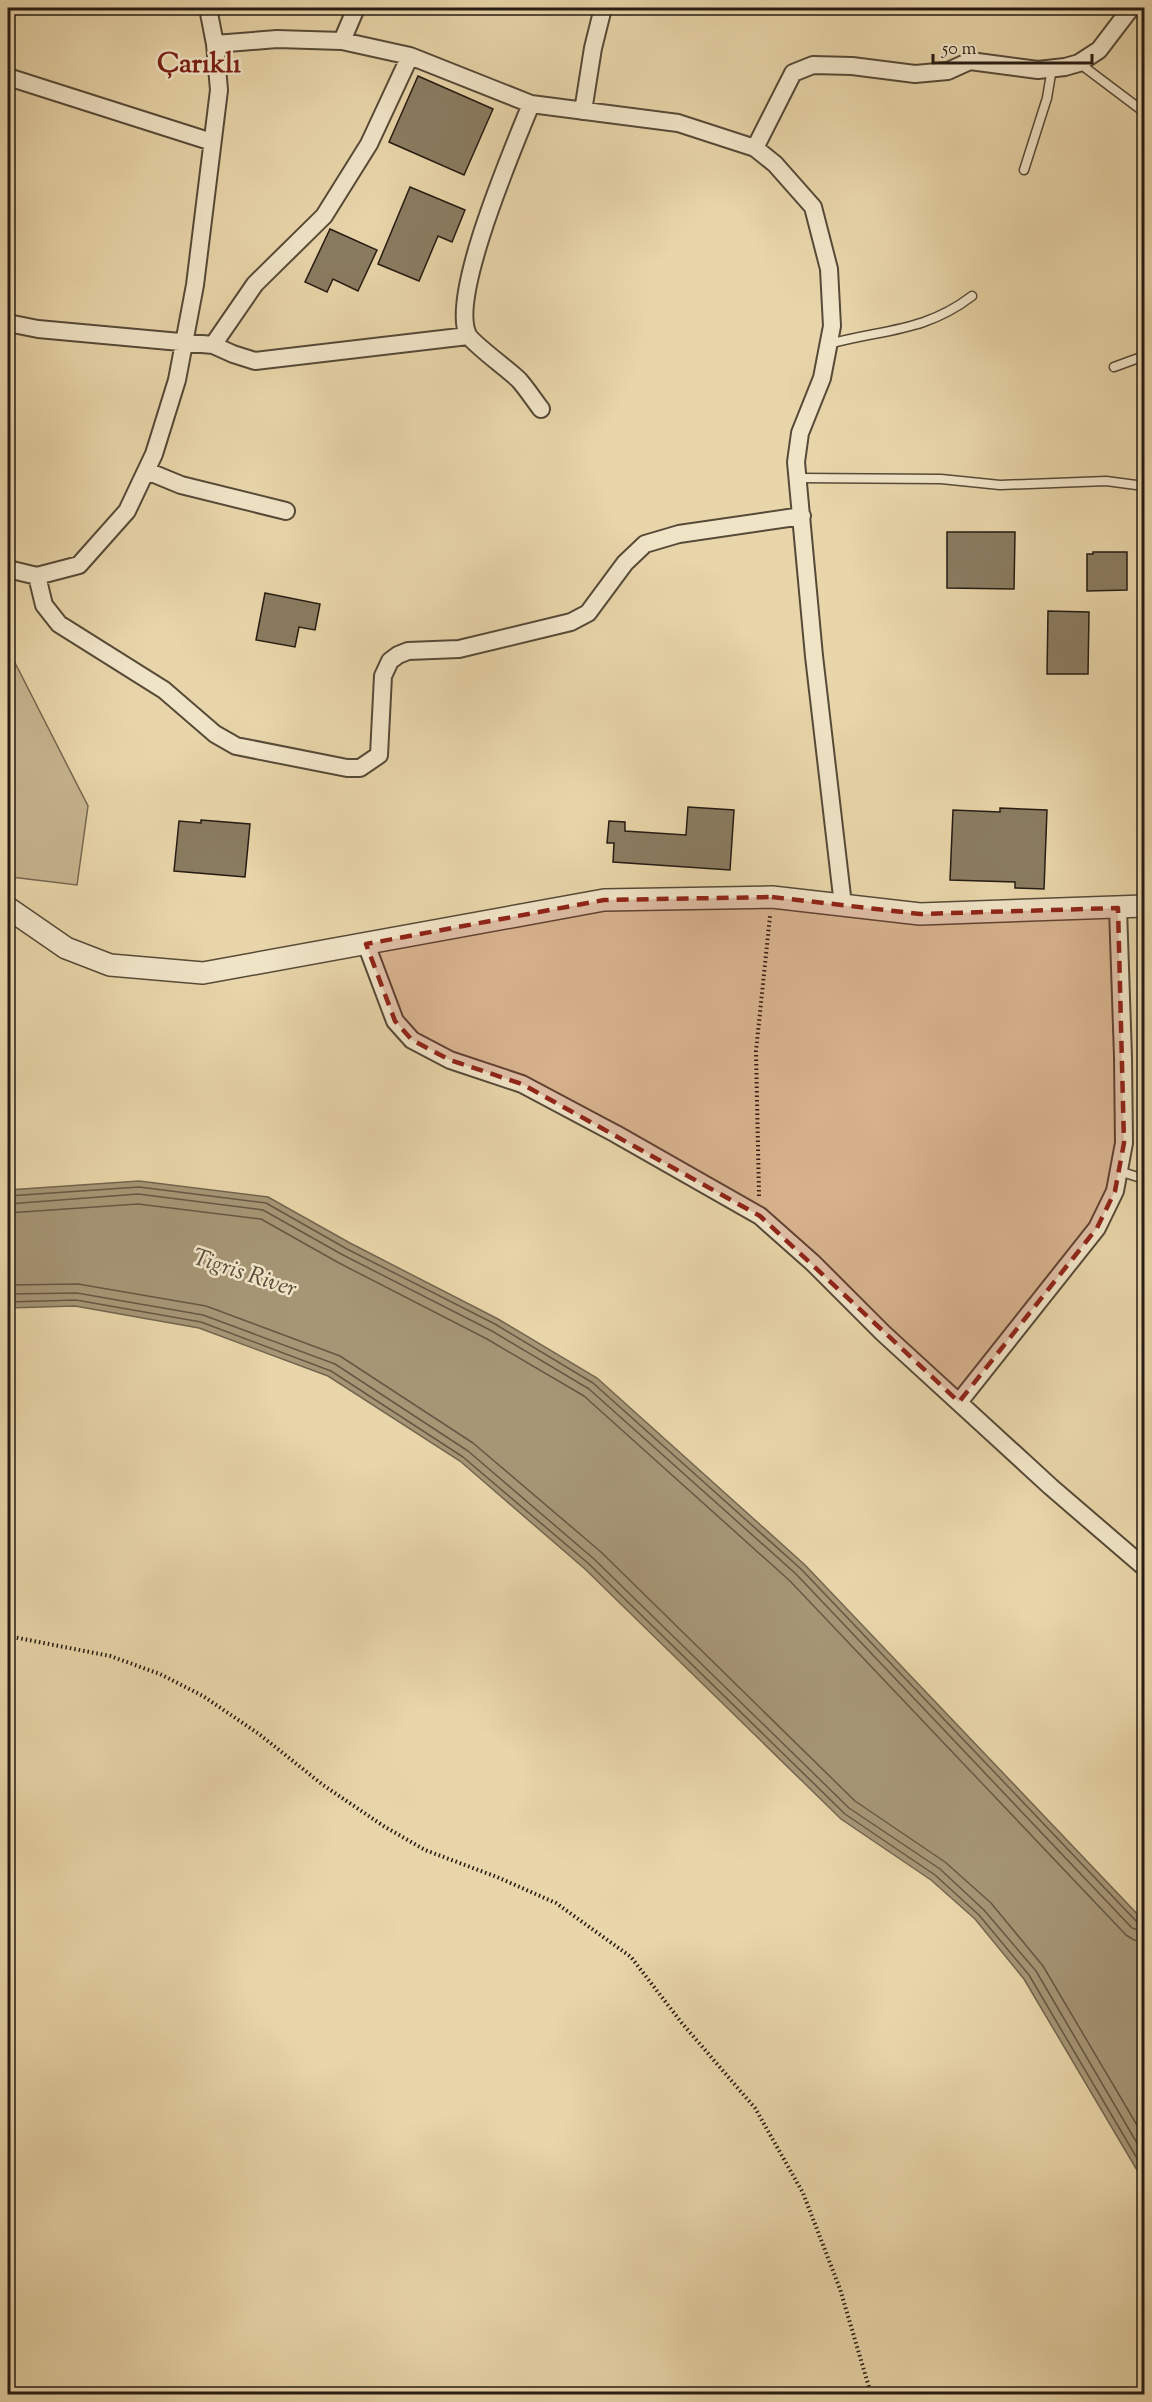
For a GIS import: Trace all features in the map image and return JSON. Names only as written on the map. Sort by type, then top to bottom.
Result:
[{"type":"street","points":[[9,570],[37,576],[79,565],[127,511],[154,454],[177,380],[195,285],[219,90],[215,44],[208,8]]},
{"type":"street","points":[[342,41],[356,8]]},
{"type":"street","points":[[583,111],[593,48],[603,8]]},
{"type":"street","points":[[755,148],[793,73],[813,65],[852,66],[915,74],[948,71],[970,61],[1038,70],[1052,68],[1079,63],[1099,50],[1131,8]]},
{"type":"street","points":[[215,44],[277,39],[342,41],[410,56],[531,104],[678,123],[755,148],[775,164],[813,207],[829,269],[832,326],[822,378],[800,433],[796,462],[814,656],[843,905]]},
{"type":"street","points":[[213,345],[255,284],[324,216],[369,144],[410,56]]},
{"type":"street","points":[[8,77],[212,142]]},
{"type":"street","points":[[531,104],[483,228],[466,289],[465,322],[468,336],[519,381],[541,409]]},
{"type":"street","points":[[8,322],[38,329],[213,345],[255,361],[468,336]]},
{"type":"street","points":[[147,471],[181,485],[286,511]]},
{"type":"street","points":[[37,576],[44,605],[59,624],[164,690],[215,734],[236,747],[347,768],[360,768],[379,755],[382,676],[390,661],[398,655],[408,651],[459,649],[571,622],[588,613],[625,563],[645,544],[679,534],[801,516]]},
{"type":"street","points":[[8,908],[66,948],[110,965],[203,973],[604,900],[772,897],[920,914],[1144,906]]},
{"type":"street","points":[[959,1402],[1097,1228],[1115,1191],[1124,1143],[1124,1058],[1118,908]]},
{"type":"street","points":[[366,944],[395,1021],[412,1040],[450,1060],[522,1084],[616,1134],[759,1216],[813,1263],[884,1333],[1051,1487],[1144,1566]]},
{"type":"lane","points":[[1079,63],[1144,112]]},
{"type":"lane","points":[[1023,170],[1047,98],[1052,68]]},
{"type":"lane","points":[[829,344],[930,321],[954,310],[972,296]]},
{"type":"lane","points":[[1114,367],[1144,356]]},
{"type":"lane","points":[[798,478],[941,479],[1000,485],[1106,481],[1144,486]]},
{"type":"lane","points":[[1119,1171],[1144,1179]]},
{"type":"path","points":[[759,1216],[756,1051],[772,897]]},
{"type":"path","points":[[8,1636],[110,1656],[160,1674],[203,1696],[259,1734],[323,1785],[385,1827],[424,1850],[497,1877],[556,1903],[631,1957],[681,2022],[756,2108],[803,2193],[840,2289],[871,2394]]},
{"type":"highlighted area","points":[[772,897],[920,914],[1118,908],[1124,1143],[1115,1191],[1097,1228],[959,1402],[760,1216],[522,1084],[450,1060],[412,1040],[395,1021],[366,944],[604,900]]},
{"type":"shaded area","points":[[8,649],[88,806],[77,885],[11,877],[8,873]]},
{"type":"water","name":"Tigris River","points":[[139,1181],[268,1197],[350,1243],[498,1319],[597,1378],[805,1565],[1144,1921],[1144,2182],[1024,1979],[975,1919],[931,1880],[841,1819],[585,1569],[460,1461],[328,1376],[199,1328],[75,1306],[8,1308],[8,1190]]},
{"type":"building","points":[[418,76],[493,109],[464,175],[389,142]]},
{"type":"building","points":[[410,187],[465,210],[452,242],[438,236],[419,281],[378,264]]},
{"type":"building","points":[[330,229],[377,250],[358,291],[333,279],[327,292],[305,282]]},
{"type":"building","points":[[947,532],[1015,532],[1014,589],[947,588]]},
{"type":"building","points":[[1093,552],[1127,552],[1127,590],[1087,591],[1087,554],[1093,554]]},
{"type":"building","points":[[265,593],[320,604],[315,630],[299,627],[295,647],[256,640]]},
{"type":"building","points":[[1048,611],[1089,612],[1088,674],[1047,674]]},
{"type":"building","points":[[688,807],[734,810],[730,870],[613,862],[614,843],[607,843],[609,821],[625,822],[625,831],[686,835]]},
{"type":"building","points":[[1000,808],[1047,810],[1044,889],[1015,888],[1015,882],[950,880],[953,810],[1000,812]]},
{"type":"building","points":[[201,820],[250,824],[245,877],[174,871],[179,821],[201,823]]},
{"type":"district","name":"Çarıklı","points":[[199,62]]}]
